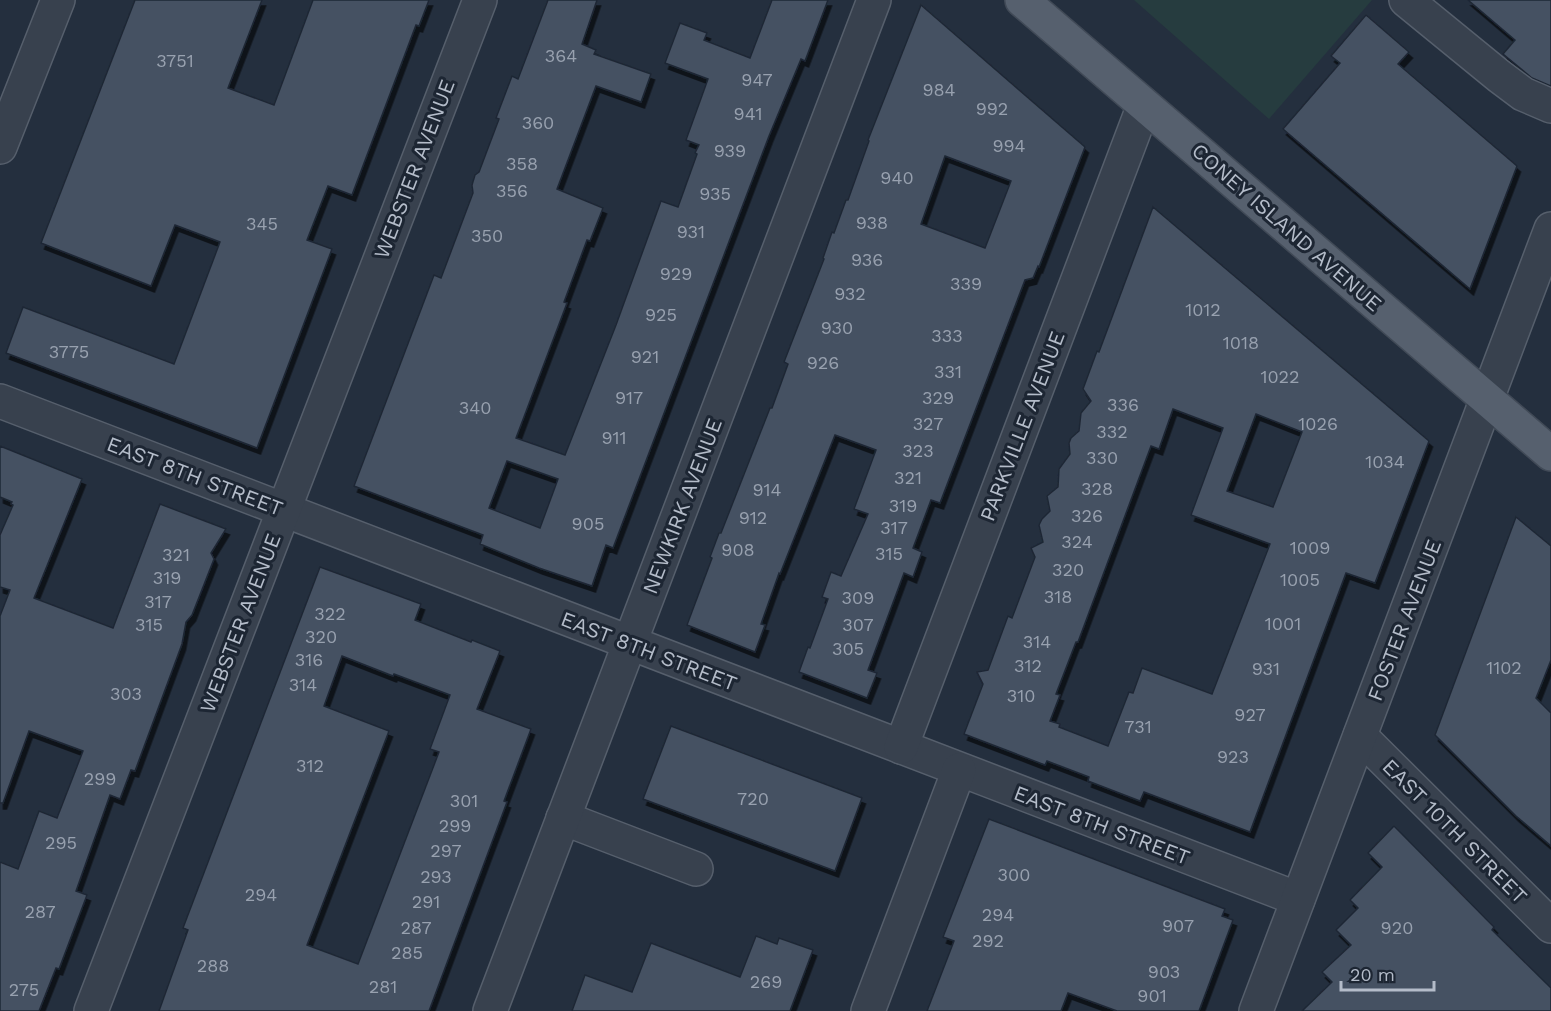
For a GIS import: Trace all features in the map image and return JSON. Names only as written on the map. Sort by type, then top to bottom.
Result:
[{"type":"main road","name":"CONEY ISLAND AVENUE","points":[[1022,0],[1551,454]]},
{"type":"street","points":[[0,147],[58,0]]},
{"type":"street","name":"WEBSTER AVENUE","points":[[91,1011],[480,0]]},
{"type":"street","name":"NEWKIRK AVENUE","points":[[490,1011],[874,0]]},
{"type":"street","points":[[1406,0],[1523,94],[1551,106]]},
{"type":"street","name":"PARKVILLE AVENUE","points":[[901,747],[1143,105]]},
{"type":"street","name":"FOSTER AVENUE","points":[[1256,1011],[1551,229]]},
{"type":"street","name":"EAST 8TH STREET","points":[[0,401],[1298,900]]},
{"type":"street","name":"EAST 10TH STREET","points":[[1360,736],[1551,926]]},
{"type":"street","points":[[868,1011],[959,770]]},
{"type":"street","points":[[563,818],[696,869]]},
{"type":"green space","points":[[1134,0],[1372,0],[1269,119]]},
{"type":"building","points":[[135,0],[262,0],[228,88],[274,105],[313,0],[429,0],[419,26],[416,25],[352,195],[328,186],[307,240],[332,249],[257,448],[6,353],[23,307],[174,364],[220,242],[175,225],[151,286],[41,243]]},
{"type":"building","points":[[548,0],[597,0],[582,44],[596,50],[594,54],[651,74],[641,102],[596,86],[557,189],[603,208],[590,241],[587,240],[564,302],[567,303],[516,438],[565,455],[661,201],[678,207],[697,154],[695,153],[699,145],[686,140],[708,79],[665,63],[680,23],[707,33],[704,40],[750,58],[772,0],[828,0],[805,61],[801,59],[769,136],[613,548],[606,545],[592,586],[480,544],[483,535],[354,486],[434,275],[441,278],[473,193],[472,185],[475,175],[479,172],[499,119],[496,118],[512,76],[518,79]],"holes":[[[507,461],[558,479],[540,528],[489,508]]]},
{"type":"building","points":[[1468,0],[1551,0],[1551,86],[1532,78],[1503,54],[1515,40]]},
{"type":"building","points":[[921,5],[1085,147],[1039,267],[1033,278],[1025,280],[940,503],[931,500],[913,548],[922,552],[913,577],[904,573],[868,670],[877,673],[867,698],[799,672],[828,599],[822,597],[831,572],[841,576],[868,514],[854,509],[876,450],[835,435],[779,573],[761,624],[765,625],[755,652],[687,625],[719,533],[721,533],[770,408],[772,408],[788,364],[784,362],[824,259],[832,232],[834,233],[846,200],[848,200],[868,140]],"holes":[[[945,156],[1011,181],[985,248],[921,224]]]},
{"type":"building","points":[[1366,15],[1409,52],[1398,64],[1517,166],[1470,289],[1283,129],[1340,63],[1331,56]]},
{"type":"building","points":[[1153,207],[1429,441],[1375,583],[1346,573],[1250,832],[1144,792],[1140,801],[1088,781],[1089,777],[1047,761],[1045,765],[964,734],[983,684],[977,672],[988,670],[1008,616],[1012,618],[1035,557],[1031,548],[1043,542],[1039,525],[1050,511],[1047,496],[1058,487],[1059,469],[1070,454],[1069,443],[1079,431],[1081,413],[1091,401],[1083,389],[1097,351],[1099,352]],"holes":[[[1173,409],[1223,428],[1191,515],[1270,544],[1212,694],[1142,668],[1133,693],[1129,692],[1108,746],[1059,727],[1060,724],[1050,721],[1060,695],[1056,694],[1076,642],[1078,642],[1151,446],[1159,449]],[[1256,414],[1302,432],[1273,507],[1227,491]]]},
{"type":"building","points":[[0,446],[82,479],[34,598],[113,628],[160,504],[226,529],[211,553],[214,559],[192,615],[186,622],[182,644],[135,771],[131,770],[120,799],[110,795],[76,891],[87,895],[59,969],[56,968],[39,1011],[0,1011],[0,862],[18,869],[39,811],[57,818],[83,751],[29,731],[3,803],[0,803],[0,616],[10,590],[0,587],[0,535],[13,505],[12,502],[0,497]]},
{"type":"building","points":[[1516,517],[1551,546],[1551,660],[1536,698],[1551,713],[1551,846],[1516,816],[1435,735]]},
{"type":"building","points":[[320,567],[421,604],[415,620],[500,651],[477,709],[531,729],[504,801],[507,802],[429,1011],[159,1011],[188,930],[183,928]],"holes":[[[342,656],[393,676],[394,674],[450,695],[430,749],[439,752],[358,964],[307,945],[389,731],[324,706]]]},
{"type":"building","points":[[671,726],[862,798],[835,871],[643,799]]},
{"type":"building","points":[[989,819],[1225,909],[1222,916],[1233,920],[1199,1011],[1117,1011],[1068,993],[1061,1011],[927,1011],[954,941],[943,937]]},
{"type":"building","points":[[1394,826],[1494,927],[1492,930],[1551,988],[1551,1011],[1302,1011],[1332,982],[1322,972],[1351,945],[1336,930],[1358,908],[1350,900],[1382,867],[1368,853]]},
{"type":"building","points":[[756,936],[777,944],[779,938],[813,950],[790,1011],[572,1011],[585,975],[632,992],[651,943],[740,977]]}]
